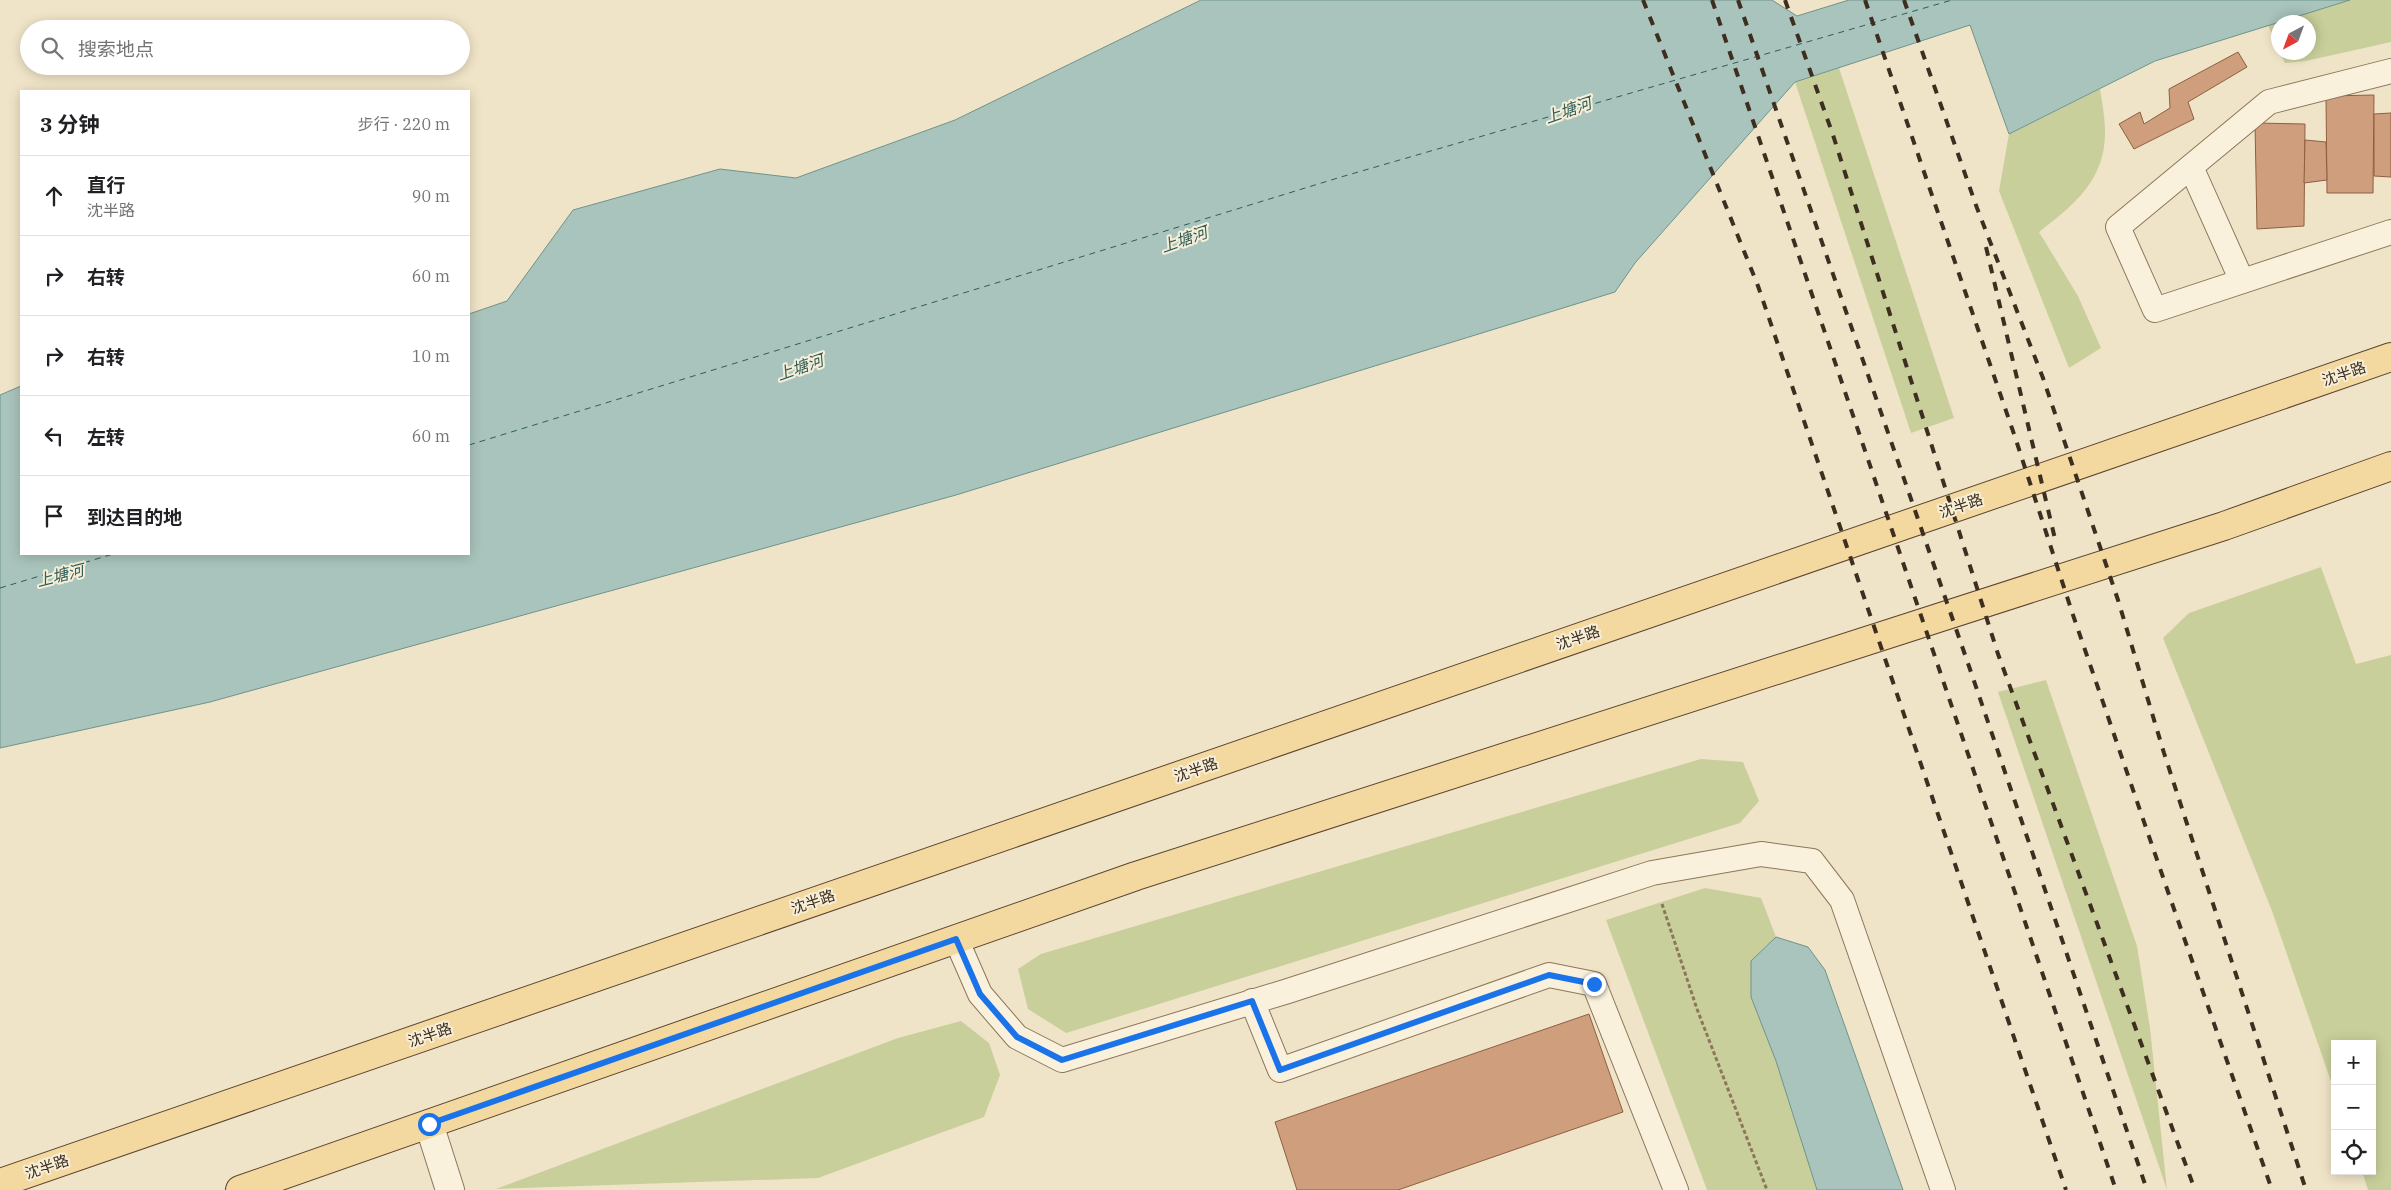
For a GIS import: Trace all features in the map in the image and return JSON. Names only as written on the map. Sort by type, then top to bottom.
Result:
[{"type":"main road","name":"沈半路","points":[[0,1183],[2391,358]]},
{"type":"main road","points":[[240,1190],[1136,876],[2224,526],[2391,466]]},
{"type":"street","points":[[429,1124],[450,1190]]},
{"type":"lane","points":[[2391,71],[2268,102],[2118,227],[2156,310],[2391,232]]},
{"type":"lane","points":[[2191,166],[2242,281]]},
{"type":"lane","points":[[956,939],[980,994],[1017,1037],[1062,1060],[1652,874],[1762,854],[1812,861],[1842,900],[1943,1190]]},
{"type":"lane","points":[[1252,1001],[1280,1070],[1549,975],[1594,984],[1676,1190]]},
{"type":"path","points":[[1652,874],[1697,1009],[1767,1190]]},
{"type":"green space","points":[[2350,0],[2391,0],[2391,42],[2316,59],[2316,15],[2301,15]]},
{"type":"green space","points":[[2284,60],[2310,60],[2306,61],[2285,63]]},
{"type":"green space","points":[[1839,68],[1954,418],[1911,433],[1795,82]]},
{"type":"green space","points":[[2100,89],[2105,131],[2104,148],[2100,163],[2094,177],[2076,201],[2039,232],[2078,296],[2101,348],[2069,368],[1999,191],[2009,134]]},
{"type":"green space","points":[[2321,567],[2356,664],[2391,655],[2391,1190],[2368,1190],[2363,1175],[2376,1175],[2376,1040],[2331,1040],[2331,1081],[2272,911],[2163,638],[2189,613]]},
{"type":"green space","points":[[2046,680],[2137,946],[2150,1028],[2167,1190],[1998,692]]},
{"type":"green space","points":[[1701,759],[1743,762],[1759,801],[1740,823],[1066,1033],[1028,1009],[1018,969],[1041,954]]},
{"type":"green space","points":[[1705,888],[1761,898],[1776,937],[1751,961],[1751,997],[1776,1061],[1817,1190],[1707,1190],[1606,920]]},
{"type":"green space","points":[[961,1021],[989,1043],[1000,1075],[984,1117],[818,1178],[496,1189],[898,1038]]},
{"type":"water","name":"上塘河","points":[[1201,0],[1772,0],[1797,16],[1849,0],[2350,0],[2302,15],[2271,15],[2271,25],[2155,61],[2009,134],[1970,25],[1795,82],[1635,263],[1615,292],[956,495],[210,702],[0,748],[0,395],[20,386],[20,555],[470,555],[470,314],[507,301],[573,210],[720,169],[796,178],[955,120]]},
{"type":"water","points":[[1776,937],[1808,947],[1825,970],[1903,1190],[1817,1190],[1776,1061],[1751,997],[1751,961]]},
{"type":"building","points":[[2238,52],[2247,67],[2188,102],[2194,119],[2134,149],[2119,124],[2140,112],[2144,124],[2170,108],[2169,89]]},
{"type":"building","points":[[2374,95],[2373,193],[2327,193],[2326,96]]},
{"type":"building","points":[[2391,113],[2391,177],[2374,176],[2374,114]]},
{"type":"building","points":[[2255,123],[2305,124],[2304,226],[2257,229]]},
{"type":"building","points":[[2305,140],[2326,142],[2327,180],[2304,183]]},
{"type":"building","points":[[1589,1014],[1623,1112],[1398,1190],[1297,1190],[1275,1122]]},
{"type":"ferry route","points":[[470,445],[1341,177],[1952,0]]},
{"type":"ferry route","points":[[0,588],[110,555]]},
{"type":"railway","points":[[1643,0],[1758,286],[2066,1190]]},
{"type":"railway","points":[[1712,0],[2116,1190]]},
{"type":"railway","points":[[1738,0],[1972,675],[2147,1190]]},
{"type":"railway","points":[[1785,0],[1833,135],[1998,654],[2195,1190]]},
{"type":"railway","points":[[1865,0],[2015,437],[2072,612],[2272,1190]]},
{"type":"railway","points":[[1904,0],[1977,208],[2043,378],[2118,600],[2164,753],[2306,1190]]},
{"type":"railway","points":[[1986,247],[2055,539]]},
{"type":"route","points":[[429,1124],[956,939],[980,994],[1017,1037],[1062,1060],[1252,1001],[1280,1070],[1549,975],[1594,984]]}]
